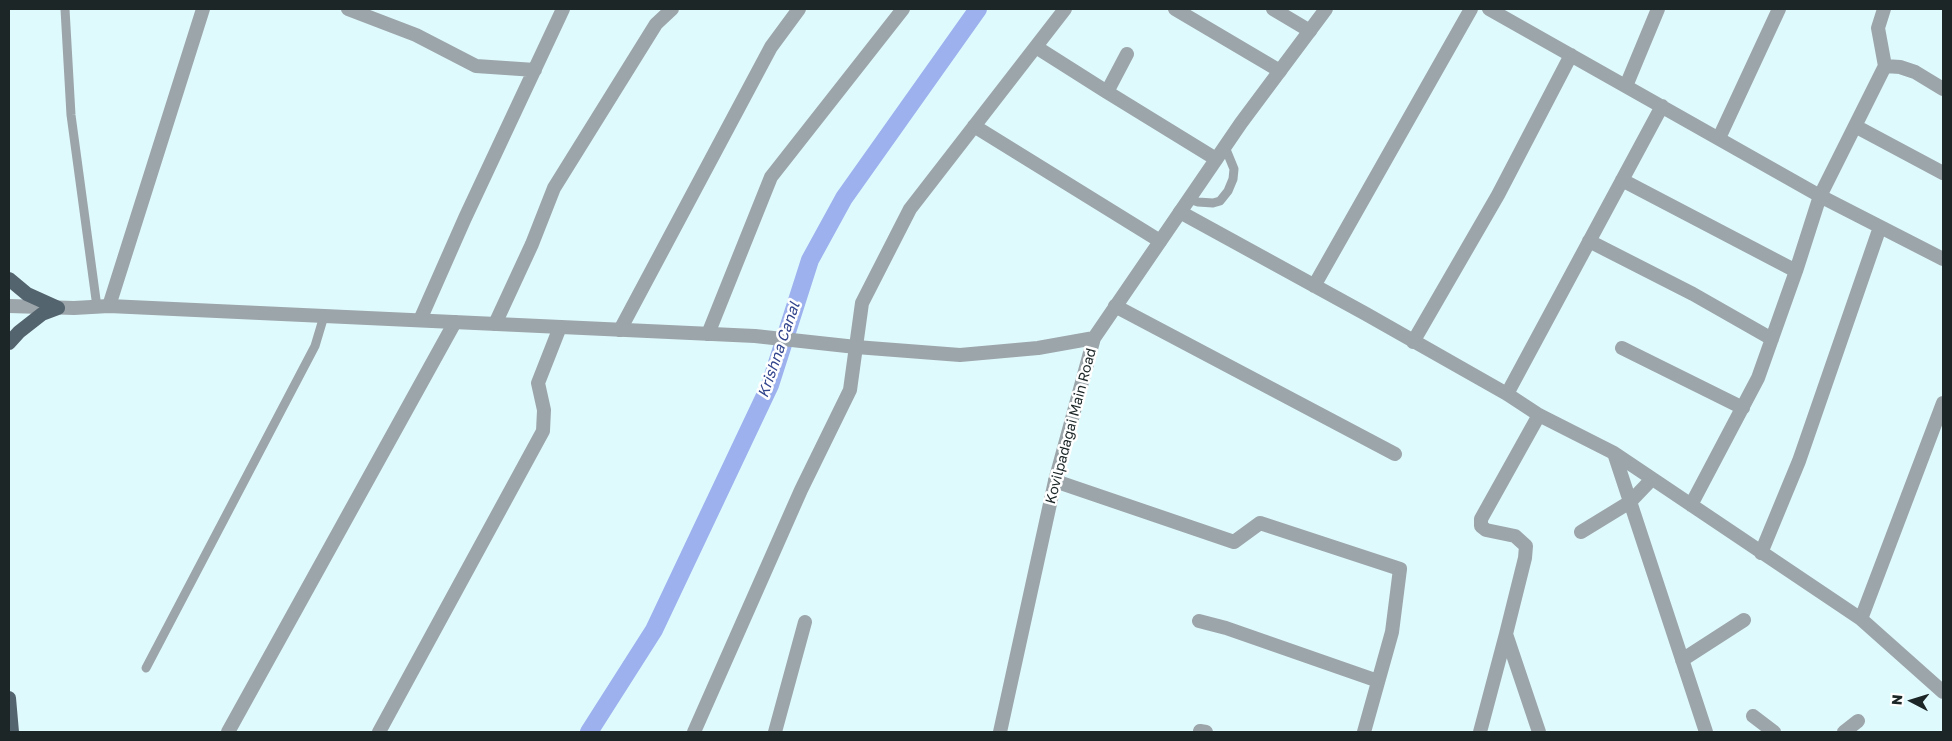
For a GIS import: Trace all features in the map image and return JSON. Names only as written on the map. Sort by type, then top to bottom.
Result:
[{"type":"main road","points":[[9,279],[27,294],[58,308]]},
{"type":"main road","points":[[9,343],[19,332],[42,314],[58,308]]},
{"type":"main road","points":[[9,698],[12,732]]},
{"type":"street","points":[[103,306],[203,9]]},
{"type":"street","points":[[348,9],[416,35],[476,66],[535,70]]},
{"type":"street","points":[[420,320],[464,218],[564,9]]},
{"type":"street","points":[[494,324],[532,244],[554,188],[656,24],[672,9]]},
{"type":"street","points":[[620,330],[771,46],[799,9]]},
{"type":"street","points":[[708,334],[771,177],[903,9]]},
{"type":"street","points":[[694,732],[801,490],[850,390],[862,303],[910,209],[1065,9]]},
{"type":"street","points":[[1176,9],[1280,71]]},
{"type":"street","points":[[1273,9],[1310,31]]},
{"type":"street","name":"Kovilpadagai Main Road","points":[[1000,732],[1055,480],[1094,338],[1216,159],[1326,9]]},
{"type":"street","points":[[1314,286],[1471,9]]},
{"type":"street","points":[[1489,9],[1820,196],[1943,259]]},
{"type":"street","points":[[1626,86],[1658,9]]},
{"type":"street","points":[[1719,138],[1779,9]]},
{"type":"street","points":[[1691,505],[1758,378],[1796,272],[1820,196],[1885,66],[1878,28],[1884,9]]},
{"type":"street","points":[[1036,47],[1216,159]]},
{"type":"street","points":[[1107,92],[1127,54]]},
{"type":"street","points":[[1413,342],[1498,195],[1571,55]]},
{"type":"street","points":[[1885,66],[1900,67],[1916,72],[1943,89]]},
{"type":"street","points":[[1507,394],[1662,106]]},
{"type":"street","points":[[974,126],[1160,241]]},
{"type":"street","points":[[1855,126],[1943,173]]},
{"type":"street","points":[[1622,180],[1796,272]]},
{"type":"street","points":[[1180,212],[1507,394],[1539,415],[1614,453],[1861,618],[1943,692]]},
{"type":"street","points":[[1762,553],[1800,461],[1880,227]]},
{"type":"street","points":[[1589,241],[1693,294],[1772,339]]},
{"type":"street","points":[[9,306],[58,308],[103,306],[755,336],[856,347],[960,355],[1038,348],[1094,338]]},
{"type":"street","points":[[1115,306],[1395,454]]},
{"type":"street","points":[[228,732],[455,322]]},
{"type":"street","points":[[379,732],[542,431],[544,410],[538,383],[560,327]]},
{"type":"street","points":[[1622,348],[1743,408]]},
{"type":"street","points":[[1861,618],[1942,409]]},
{"type":"street","points":[[1480,732],[1525,558],[1526,546],[1516,536],[1486,530],[1481,526],[1481,519],[1539,415]]},
{"type":"street","points":[[1614,453],[1706,732]]},
{"type":"street","points":[[1581,532],[1630,502],[1652,479]]},
{"type":"street","points":[[1055,480],[1234,542],[1260,523],[1400,569],[1392,632],[1364,732]]},
{"type":"street","points":[[1682,660],[1744,620]]},
{"type":"street","points":[[1199,621],[1226,628],[1378,681]]},
{"type":"street","points":[[775,732],[804,622]]},
{"type":"street","points":[[1506,634],[1539,732]]},
{"type":"street","points":[[1753,716],[1774,732]]},
{"type":"street","points":[[1844,732],[1858,721]]},
{"type":"lane","points":[[65,9],[71,115],[103,306]]},
{"type":"lane","points":[[1189,199],[1213,203],[1220,201],[1228,191],[1234,179],[1234,168],[1225,147]]},
{"type":"lane","points":[[146,668],[315,346],[324,316]]},
{"type":"waterway","name":"Krishna Canal","points":[[589,732],[654,630],[770,385],[810,260],[844,198],[978,9]]}]
